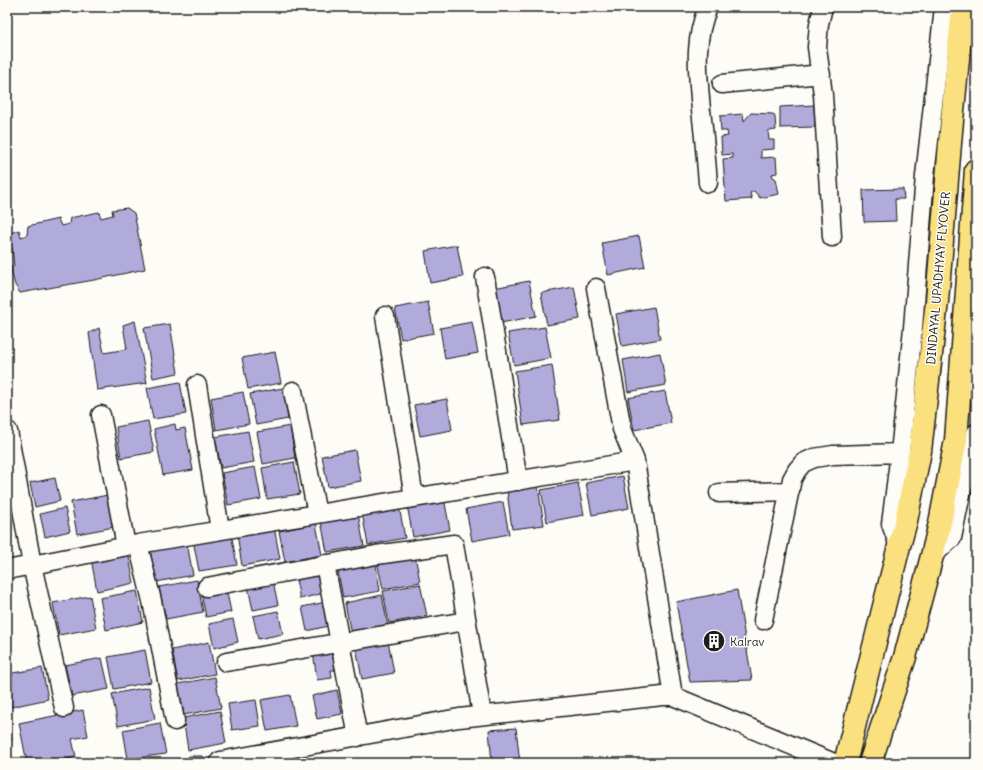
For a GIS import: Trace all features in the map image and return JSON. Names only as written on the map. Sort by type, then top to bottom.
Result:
[{"type":"main road","name":"DINDAYAL UPADHYAY FLYOVER","points":[[845,763],[906,521],[921,444],[936,301],[963,7]]},
{"type":"main road","points":[[870,763],[905,657],[932,556],[956,440],[976,170]]},
{"type":"main road","points":[[874,649],[905,657]]},
{"type":"street","points":[[708,7],[698,38],[697,61],[708,183]]},
{"type":"street","points":[[823,7],[819,24],[817,47],[824,103],[832,237]]},
{"type":"street","points":[[899,546],[891,524],[913,328],[925,176],[944,7]]},
{"type":"street","points":[[722,84],[821,74]]},
{"type":"street","points":[[485,278],[518,481]]},
{"type":"street","points":[[596,288],[622,429],[635,461],[673,696]]},
{"type":"street","points":[[385,316],[414,498]]},
{"type":"street","points":[[197,385],[220,530]]},
{"type":"street","points":[[293,391],[317,514]]},
{"type":"street","points":[[101,414],[132,545],[152,601],[175,721]]},
{"type":"street","points":[[8,431],[32,565],[64,708]]},
{"type":"street","points":[[932,556],[952,538],[961,494],[976,438]]},
{"type":"street","points":[[763,620],[792,479],[797,470],[803,463],[814,458],[833,455],[900,453]]},
{"type":"street","points":[[7,570],[132,545],[635,461]]},
{"type":"street","points":[[719,492],[790,491]]},
{"type":"street","points":[[207,587],[376,555],[454,544],[482,716]]},
{"type":"street","points":[[325,564],[358,737]]},
{"type":"street","points":[[226,662],[466,621]]},
{"type":"street","points":[[220,763],[220,761],[459,718],[673,696],[834,763]]},
{"type":"building","points":[[814,105],[815,127],[780,128],[780,107]]},
{"type":"building","points":[[751,113],[773,114],[775,117],[776,130],[768,131],[769,140],[774,140],[774,149],[761,150],[761,158],[776,157],[777,173],[772,174],[776,179],[779,194],[760,198],[754,191],[750,193],[752,199],[726,201],[723,159],[733,158],[732,154],[722,155],[721,137],[728,136],[727,131],[721,131],[720,116],[743,114],[744,121]]},
{"type":"building","points":[[903,189],[904,199],[895,199],[896,221],[864,222],[863,190]]},
{"type":"building","points":[[127,208],[134,213],[145,269],[20,293],[15,285],[10,267],[14,266],[12,248],[7,249],[7,234],[19,230],[21,237],[27,235],[28,226],[58,219],[61,226],[69,224],[70,218],[99,212],[101,218],[113,215],[112,210]]},
{"type":"building","points":[[639,236],[645,267],[608,275],[602,243]]},
{"type":"building","points":[[457,245],[463,277],[430,283],[425,251]]},
{"type":"building","points":[[529,281],[536,316],[501,323],[494,288]]},
{"type":"building","points":[[574,287],[580,319],[547,325],[541,293]]},
{"type":"building","points":[[428,302],[434,333],[401,339],[395,308]]},
{"type":"building","points":[[654,307],[660,339],[622,346],[616,314]]},
{"type":"building","points":[[135,321],[147,383],[97,390],[89,333],[99,328],[104,353],[127,349],[123,325]]},
{"type":"building","points":[[472,322],[478,353],[445,359],[440,328]]},
{"type":"building","points":[[170,324],[178,373],[153,378],[144,328]]},
{"type":"building","points":[[545,327],[551,358],[514,365],[508,333]]},
{"type":"building","points":[[275,352],[281,383],[248,389],[242,358]]},
{"type":"building","points":[[660,353],[666,385],[628,392],[623,360]]},
{"type":"building","points":[[552,365],[560,420],[523,425],[515,371]]},
{"type":"building","points":[[180,382],[186,414],[153,419],[147,388]]},
{"type":"building","points":[[283,388],[288,419],[256,425],[250,394]]},
{"type":"building","points":[[665,391],[671,423],[634,430],[628,398]]},
{"type":"building","points":[[243,392],[249,424],[216,430],[211,398]]},
{"type":"building","points":[[447,399],[452,430],[420,436],[414,405]]},
{"type":"building","points":[[148,421],[154,452],[121,458],[116,427]]},
{"type":"building","points":[[175,424],[176,430],[185,428],[193,470],[163,475],[154,429]]},
{"type":"building","points":[[290,426],[295,458],[263,464],[257,432]]},
{"type":"building","points":[[248,431],[254,462],[221,468],[215,437]]},
{"type":"building","points":[[355,450],[361,481],[328,487],[322,456]]},
{"type":"building","points":[[294,462],[300,494],[267,499],[262,468]]},
{"type":"building","points":[[255,467],[261,499],[228,505],[222,473]]},
{"type":"building","points":[[623,476],[629,508],[592,515],[586,483]]},
{"type":"building","points":[[55,478],[60,501],[35,507],[30,483]]},
{"type":"building","points":[[578,483],[584,515],[547,522],[541,490]]},
{"type":"building","points":[[538,487],[544,525],[512,529],[507,491]]},
{"type":"building","points":[[108,495],[114,527],[77,534],[71,502]]},
{"type":"building","points":[[444,498],[450,530],[413,537],[407,505]]},
{"type":"building","points":[[503,502],[509,534],[472,541],[466,509]]},
{"type":"building","points":[[399,506],[405,538],[368,545],[362,513]]},
{"type":"building","points":[[65,508],[70,531],[45,537],[40,514]]},
{"type":"building","points":[[358,514],[364,546],[327,552],[321,521]]},
{"type":"building","points":[[316,524],[322,555],[285,562],[279,531]]},
{"type":"building","points":[[274,527],[280,559],[242,566],[237,534]]},
{"type":"building","points":[[231,533],[237,565],[199,571],[193,540]]},
{"type":"building","points":[[187,543],[193,575],[156,582],[150,550]]},
{"type":"building","points":[[414,550],[420,582],[383,589],[376,557]]},
{"type":"building","points":[[128,552],[134,583],[97,591],[91,559]]},
{"type":"building","points":[[375,559],[380,591],[343,598],[337,566]]},
{"type":"building","points":[[319,570],[324,593],[300,599],[295,575]]},
{"type":"building","points":[[197,580],[203,612],[166,619],[159,587]]},
{"type":"building","points":[[273,581],[278,605],[253,610],[248,587]]},
{"type":"building","points":[[420,584],[427,616],[389,623],[383,591]]},
{"type":"building","points":[[226,588],[231,612],[206,617],[201,593]]},
{"type":"building","name":"Kalrav","points":[[737,590],[752,680],[690,682],[676,602]]},
{"type":"building","points":[[137,591],[143,622],[106,630],[100,598]]},
{"type":"building","points":[[382,595],[388,627],[351,634],[345,603]]},
{"type":"building","points":[[90,596],[96,628],[59,635],[53,603]]},
{"type":"building","points":[[326,602],[332,625],[307,631],[302,607]]},
{"type":"building","points":[[278,611],[283,634],[258,639],[253,616]]},
{"type":"building","points":[[233,619],[238,642],[214,648],[209,624]]},
{"type":"building","points":[[388,641],[394,673],[362,679],[356,647]]},
{"type":"building","points":[[209,642],[215,674],[178,681],[172,650]]},
{"type":"building","points":[[332,649],[335,670],[331,670],[332,678],[317,680],[313,652]]},
{"type":"building","points":[[145,650],[151,682],[114,689],[108,657]]},
{"type":"building","points":[[102,658],[109,689],[72,696],[65,665]]},
{"type":"building","points":[[42,668],[48,699],[11,707],[7,688],[7,674]]},
{"type":"building","points":[[215,677],[221,708],[184,715],[178,684]]},
{"type":"building","points":[[149,687],[155,719],[118,726],[112,694]]},
{"type":"building","points":[[337,690],[342,714],[317,719],[312,696]]},
{"type":"building","points":[[290,695],[296,726],[267,731],[261,700]]},
{"type":"building","points":[[256,700],[260,726],[232,730],[228,704]]},
{"type":"building","points":[[83,710],[88,736],[72,739],[76,757],[47,763],[27,763],[19,723]]},
{"type":"building","points":[[220,711],[226,743],[188,750],[183,718]]},
{"type":"building","points":[[7,713],[12,740],[7,741]]},
{"type":"building","points":[[160,723],[166,754],[128,759],[123,730]]},
{"type":"building","points":[[516,728],[520,763],[492,763],[489,730]]},
{"type":"building","points":[[189,756],[203,756],[209,763],[162,763],[162,761],[187,759]]},
{"type":"building","points":[[146,759],[146,763],[128,763],[128,761]]},
{"type":"building","points":[[115,760],[116,763],[97,763]]},
{"type":"place","name":"Kalrav","points":[[714,641]]}]
